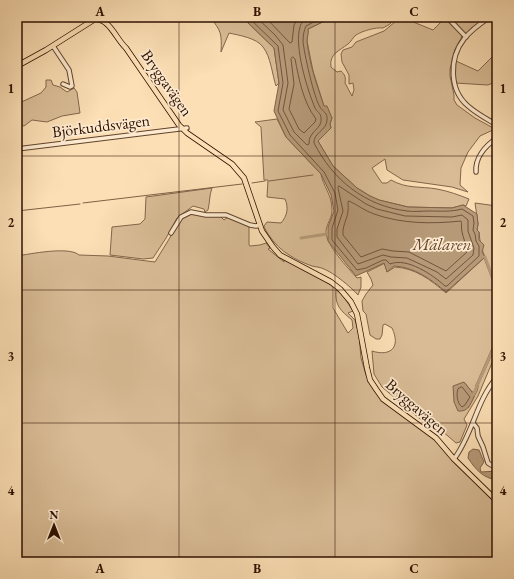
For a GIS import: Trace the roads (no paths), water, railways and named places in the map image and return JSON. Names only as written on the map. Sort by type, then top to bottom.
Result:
[{"type":"main road","name":"Bryggavägen","points":[[17,66],[95,20],[103,20],[126,48],[171,114],[184,128],[236,168],[244,178],[260,225],[272,247],[280,255],[331,282],[345,294],[351,302],[357,314],[366,368],[370,380],[383,398],[436,438],[454,459],[497,501]]},
{"type":"street","points":[[447,17],[466,37]]},
{"type":"street","points":[[490,17],[477,26],[466,37],[456,54],[453,71],[456,89],[469,107],[497,125]]},
{"type":"street","points":[[53,46],[68,70],[72,86],[70,87],[63,84]]},
{"type":"street","name":"Björkuddsvägen","points":[[17,148],[184,128]]},
{"type":"street","points":[[476,172],[477,160],[486,147],[497,138]]},
{"type":"street","points":[[171,233],[181,217],[191,212],[206,215],[226,215],[250,225],[260,225]]},
{"type":"street","points":[[454,459],[466,438],[486,392],[497,377]]},
{"type":"street","points":[[473,423],[477,428],[478,436],[488,462],[491,465],[497,465]]},
{"type":"water","name":"Mälaren","points":[[242,17],[333,17],[308,29],[307,41],[311,66],[324,106],[327,106],[332,118],[330,124],[331,128],[318,141],[333,166],[357,188],[370,196],[379,200],[408,207],[452,208],[463,205],[477,214],[477,230],[479,232],[479,240],[484,245],[482,252],[485,257],[446,292],[428,278],[415,271],[394,266],[387,272],[384,263],[356,276],[328,241],[328,227],[334,211],[331,195],[321,174],[286,137],[274,111],[279,83],[274,48]]},
{"type":"water","points":[[464,382],[474,397],[466,409],[458,411],[454,402],[453,386]]},
{"type":"water","points":[[473,449],[479,450],[484,462],[480,468],[481,472],[497,471],[497,480],[480,473],[474,466],[468,458],[469,452]]},
{"type":"waterway","points":[[269,181],[313,175]]},
{"type":"waterway","points":[[252,183],[265,181]]},
{"type":"waterway","points":[[83,203],[242,184]]},
{"type":"waterway","points":[[17,211],[80,204]]},
{"type":"waterway","points":[[301,238],[327,234]]},
{"type":"waterway","points":[[485,257],[497,289]]},
{"type":"waterway","points":[[473,395],[497,340]]}]
